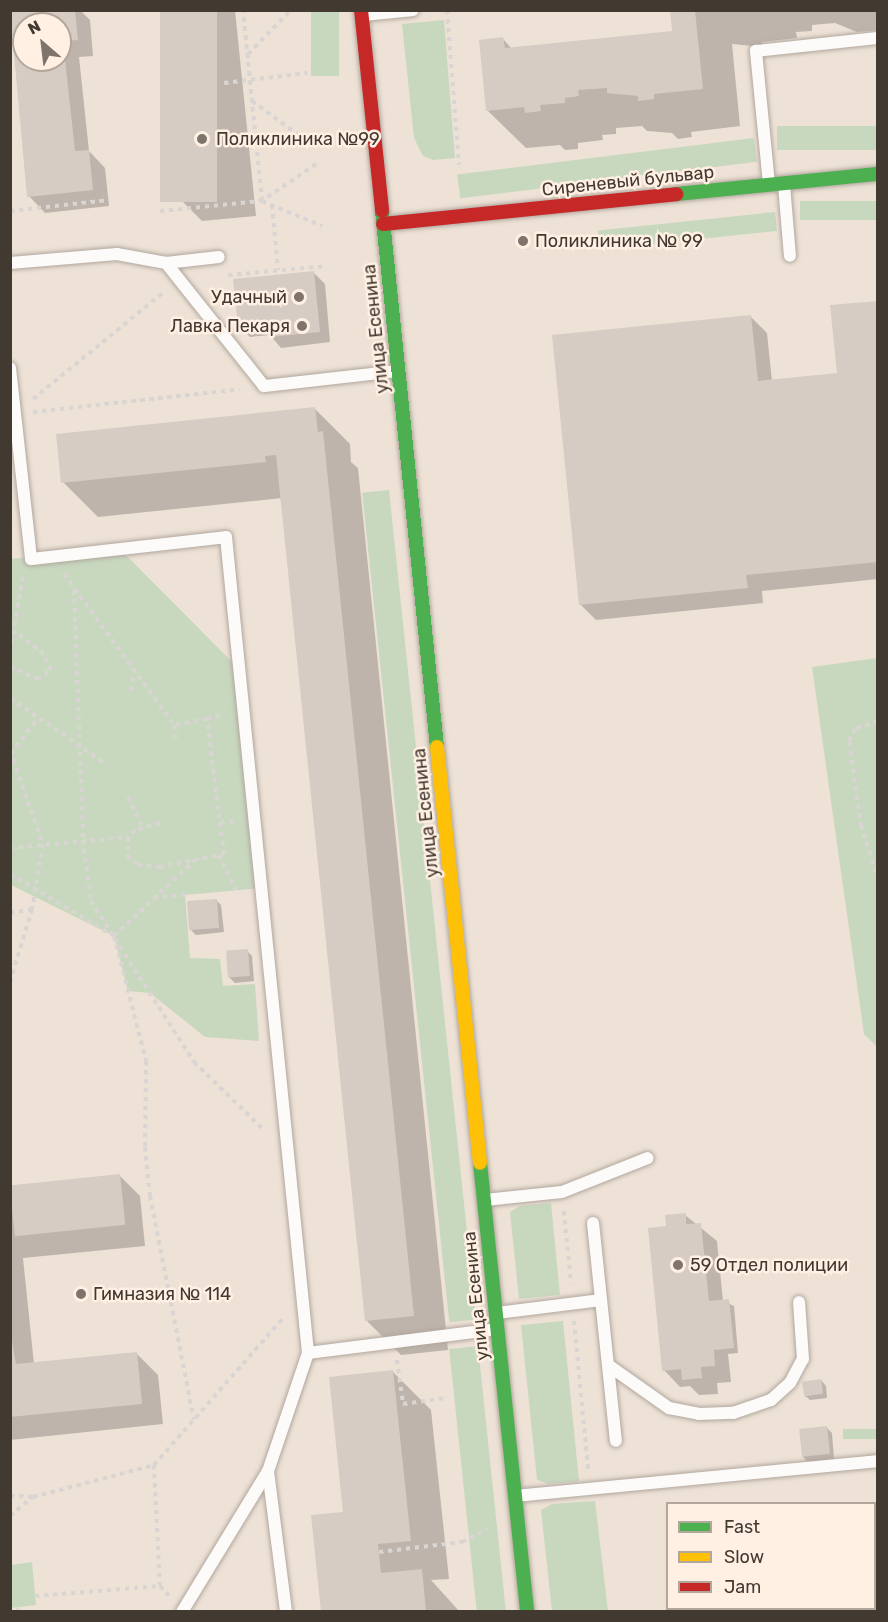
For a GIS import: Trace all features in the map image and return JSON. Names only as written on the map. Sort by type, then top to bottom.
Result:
[{"type":"street","name":"улица Есенина","points":[[361,13],[527,1611]]},
{"type":"street","name":"Сиреневый бульвар","points":[[383,225],[878,174]]},
{"type":"lane","points":[[361,13],[413,10]]},
{"type":"lane","points":[[769,185],[756,51],[878,38]]},
{"type":"lane","points":[[784,183],[790,256]]},
{"type":"lane","points":[[10,263],[117,254],[166,262],[219,257]]},
{"type":"lane","points":[[166,262],[177,281],[264,386],[398,371]]},
{"type":"lane","points":[[10,368],[14,414],[14,452],[31,559],[226,537],[308,1353],[268,1471],[182,1611]]},
{"type":"lane","points":[[484,1200],[562,1192],[648,1158]]},
{"type":"lane","points":[[593,1223],[616,1441]]},
{"type":"lane","points":[[496,1313],[601,1300]]},
{"type":"lane","points":[[608,1365],[669,1408],[699,1414],[733,1413],[771,1400],[790,1383],[804,1359],[799,1302]]},
{"type":"lane","points":[[308,1353],[498,1329]]},
{"type":"lane","points":[[515,1497],[878,1461]]},
{"type":"lane","points":[[268,1471],[286,1611]]},
{"type":"path","points":[[243,10],[262,201]]},
{"type":"path","points":[[247,55],[291,10]]},
{"type":"path","points":[[447,10],[459,165]]},
{"type":"path","points":[[224,83],[249,78],[307,73]]},
{"type":"path","points":[[252,100],[314,146]]},
{"type":"path","points":[[262,201],[316,164]]},
{"type":"path","points":[[10,211],[109,200]]},
{"type":"path","points":[[160,211],[262,201],[322,226]]},
{"type":"path","points":[[272,205],[278,270]]},
{"type":"path","points":[[219,257],[228,275],[326,266]]},
{"type":"path","points":[[14,414],[177,281]]},
{"type":"path","points":[[14,414],[264,386]]},
{"type":"path","points":[[51,556],[174,725],[176,740]]},
{"type":"path","points":[[10,652],[24,570]]},
{"type":"path","points":[[74,590],[83,840],[91,901],[194,1062],[267,1133]]},
{"type":"path","points":[[10,666],[37,679],[51,670],[44,654],[15,631]]},
{"type":"path","points":[[131,692],[134,672]]},
{"type":"path","points":[[10,698],[37,719],[107,765]]},
{"type":"path","points":[[10,982],[32,909],[33,888],[43,844],[11,753],[37,719]]},
{"type":"path","points":[[128,837],[128,856],[145,868],[195,861],[224,854],[207,719],[174,725]]},
{"type":"path","points":[[878,721],[855,729],[849,742],[861,825],[878,879]]},
{"type":"path","points":[[128,797],[142,827]]},
{"type":"path","points":[[10,848],[128,837],[142,827],[160,822]]},
{"type":"path","points":[[219,855],[236,890]]},
{"type":"path","points":[[114,936],[153,897],[195,861]]},
{"type":"path","points":[[10,874],[114,936],[146,1061],[145,1147],[150,1196],[194,1420]]},
{"type":"path","points":[[153,897],[186,895]]},
{"type":"path","points":[[10,913],[32,909]]},
{"type":"path","points":[[562,1192],[590,1490]]},
{"type":"path","points":[[10,1496],[33,1497],[154,1466],[302,1296]]},
{"type":"path","points":[[395,1341],[403,1404],[446,1398]]},
{"type":"path","points":[[154,1466],[160,1586],[182,1611]]},
{"type":"path","points":[[10,1516],[33,1497]]},
{"type":"path","points":[[379,1552],[462,1542]]},
{"type":"path","points":[[35,1596],[160,1586]]},
{"type":"green space","points":[[311,11],[339,11],[339,76],[311,76]]},
{"type":"green space","points":[[444,20],[455,158],[433,160],[423,156],[414,138],[402,24]]},
{"type":"green space","points":[[777,126],[877,126],[877,150],[777,150]]},
{"type":"green space","points":[[754,138],[757,162],[460,198],[457,174]]},
{"type":"green space","points":[[800,201],[877,201],[877,220],[800,220]]},
{"type":"green space","points":[[775,212],[777,231],[600,250],[598,231]]},
{"type":"green space","points":[[389,490],[476,1319],[449,1322],[362,493]]},
{"type":"green space","points":[[120,549],[239,669],[262,888],[185,895],[190,958],[220,959],[223,986],[255,984],[259,1041],[205,1037],[150,993],[128,991],[114,936],[11,885],[10,559]]},
{"type":"green space","points":[[878,658],[877,1047],[864,1034],[812,667]]},
{"type":"green space","points":[[551,1203],[560,1295],[519,1299],[510,1212],[520,1206]]},
{"type":"green space","points":[[563,1321],[579,1481],[549,1484],[537,1480],[521,1325]]},
{"type":"green space","points":[[478,1346],[506,1611],[477,1612],[449,1349]]},
{"type":"green space","points":[[843,1429],[877,1429],[877,1439],[843,1439]]},
{"type":"green space","points":[[595,1501],[608,1611],[552,1611],[541,1510],[552,1504]]},
{"type":"green space","points":[[32,1562],[36,1605],[11,1608],[11,1565]]},
{"type":"green space","points":[[876,1600],[877,1611],[848,1611],[876,1610]]},
{"type":"building","points":[[10,10],[75,10],[78,40],[72,40],[72,12],[12,12],[12,32]]},
{"type":"building","name":"Поликлиника №99","points":[[160,10],[217,10],[217,202],[160,202]]},
{"type":"building","points":[[670,10],[695,10],[703,89],[654,94],[654,99],[638,101],[638,96],[607,93],[607,88],[578,90],[579,96],[565,98],[565,103],[540,105],[541,111],[525,113],[524,107],[486,111],[479,40],[503,37],[505,48],[672,31]]},
{"type":"building","points":[[16,72],[66,72],[75,151],[89,150],[93,190],[27,197]]},
{"type":"building","points":[[314,271],[320,332],[269,337],[267,323],[238,326],[233,279]]},
{"type":"building","points":[[878,301],[878,562],[746,575],[748,588],[579,605],[552,335],[751,315],[758,381],[837,373],[830,305]]},
{"type":"building","points":[[315,407],[318,432],[323,431],[414,1316],[365,1321],[276,455],[265,456],[266,462],[61,483],[56,434]]},
{"type":"building","points":[[217,899],[219,928],[189,930],[187,901]]},
{"type":"building","points":[[248,949],[250,976],[228,977],[226,951]]},
{"type":"building","points":[[120,1174],[125,1225],[15,1236],[10,1186]]},
{"type":"building","name":"59 Отдел полиции","points":[[686,1213],[686,1224],[701,1223],[709,1301],[729,1299],[734,1348],[714,1350],[715,1366],[701,1367],[702,1378],[682,1380],[681,1369],[662,1371],[648,1228],[666,1226],[665,1215]]},
{"type":"building","points":[[10,1329],[16,1364],[137,1352],[142,1404],[10,1417]]},
{"type":"building","points":[[393,1370],[411,1541],[378,1544],[381,1573],[422,1569],[426,1612],[321,1612],[311,1515],[343,1512],[329,1377]]},
{"type":"building","points":[[821,1379],[823,1394],[804,1396],[802,1382]]},
{"type":"building","points":[[827,1426],[830,1454],[802,1457],[799,1429]]},
{"type":"building","points":[[876,1539],[878,1539],[876,1564]]},
{"type":"building","points":[[690,1610],[765,1610],[765,1612],[690,1612]]},
{"type":"traffic: fast","points":[[676,194],[878,174]]},
{"type":"traffic: fast","points":[[382,211],[437,747]]},
{"type":"traffic: fast","points":[[480,1163],[527,1612]]},
{"type":"traffic: slow","points":[[437,747],[480,1163]]},
{"type":"traffic: jam","points":[[361,10],[382,211]]},
{"type":"traffic: jam","points":[[383,224],[676,194]]},
{"type":"place","name":"Поликлиника №99","points":[[202,139]]},
{"type":"place","name":"Поликлиника № 99","points":[[523,241]]},
{"type":"place","name":"Удачный","points":[[299,297]]},
{"type":"place","name":"Лавка Пекаря","points":[[302,326]]},
{"type":"place","name":"59 Отдел полиции","points":[[678,1265]]},
{"type":"place","name":"Гимназия № 114","points":[[81,1294]]}]
